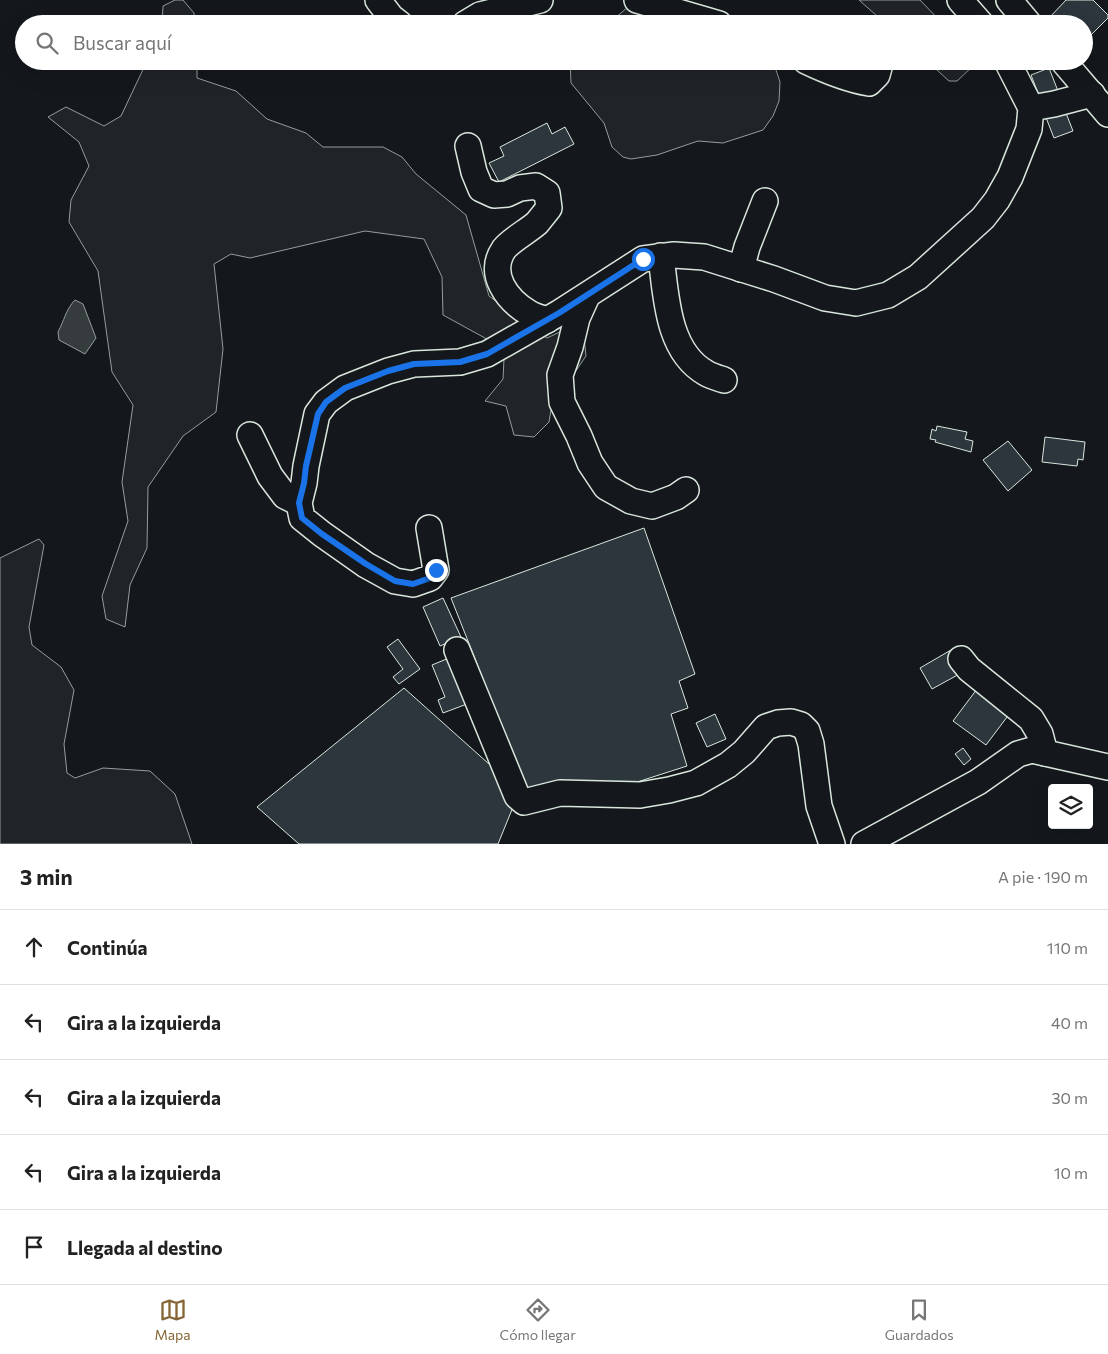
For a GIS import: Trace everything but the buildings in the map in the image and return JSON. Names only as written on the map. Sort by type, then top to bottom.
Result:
[{"type":"street","points":[[378,0],[389,15]]},
{"type":"street","points":[[480,15],[540,0]]},
{"type":"street","points":[[637,0],[688,15]]},
{"type":"street","points":[[960,0],[973,15]]},
{"type":"street","points":[[1009,0],[1022,15]]},
{"type":"street","points":[[824,70],[832,74],[869,83],[878,70]]},
{"type":"street","points":[[429,528],[436,570],[430,578],[413,584],[395,581],[366,564],[302,518],[299,503],[318,414],[326,402],[345,388],[388,371],[414,364],[460,362],[487,354],[587,296],[643,259],[661,256],[704,257],[774,279],[825,298],[856,303],[888,295],[918,277],[983,218],[997,200],[1010,177],[1029,129],[1031,108],[1012,70]]},
{"type":"street","points":[[1071,70],[1108,114]]},
{"type":"street","points":[[1031,108],[1092,94]]},
{"type":"street","points":[[468,146],[474,172],[481,189],[494,195],[507,194],[520,188],[536,186],[547,193],[549,208],[538,221],[504,249],[497,275],[503,289],[516,304],[530,314],[547,320]]},
{"type":"street","points":[[741,269],[747,247],[765,201]]},
{"type":"street","points":[[661,256],[676,339],[688,357],[706,373],[724,380]]},
{"type":"street","points":[[587,296],[577,318],[570,347],[560,375],[562,402],[590,464],[606,488],[631,501],[652,506],[676,497],[686,490]]},
{"type":"street","points":[[250,435],[270,476],[285,496],[299,503]]},
{"type":"street","points":[[457,650],[482,716],[517,796],[524,802],[560,793],[640,795],[696,783],[728,766],[744,752],[766,727],[778,723],[791,722],[800,725],[807,732],[811,744],[819,806],[832,844]]},
{"type":"street","points":[[961,659],[969,669],[1031,718],[1040,734],[1045,753]]},
{"type":"street","points":[[864,844],[978,782],[1018,754],[1032,750],[1108,767]]},
{"type":"shaded area","points":[[175,0],[183,0],[194,15],[162,15],[163,6]]},
{"type":"shaded area","points":[[859,0],[920,0],[934,15],[876,15]]},
{"type":"shaded area","points":[[628,7],[653,15],[619,15]]},
{"type":"shaded area","points":[[143,70],[197,70],[197,78],[236,91],[267,119],[306,133],[323,147],[383,147],[402,157],[416,174],[466,215],[489,296],[547,338],[566,329],[584,337],[586,356],[569,381],[554,392],[549,422],[534,437],[514,435],[506,406],[485,401],[503,379],[504,359],[494,343],[443,315],[442,277],[424,239],[365,231],[250,258],[231,254],[214,264],[223,349],[216,412],[183,436],[148,487],[147,548],[130,585],[125,627],[106,619],[102,596],[128,521],[122,482],[133,405],[112,372],[98,271],[69,222],[71,200],[89,166],[79,142],[48,117],[66,107],[104,126],[121,116]]},
{"type":"shaded area","points":[[570,70],[776,70],[780,82],[779,101],[773,116],[763,130],[723,143],[698,141],[657,155],[631,159],[623,157],[612,147],[604,123],[571,83]]},
{"type":"shaded area","points":[[937,70],[969,70],[957,81],[949,81]]},
{"type":"shaded area","points":[[75,300],[83,304],[96,338],[85,354],[59,340],[58,332],[67,311]]},
{"type":"shaded area","points":[[39,539],[44,545],[29,627],[32,645],[61,667],[74,690],[64,744],[67,773],[75,778],[103,768],[150,771],[175,794],[192,844],[0,844],[0,558]]},
{"type":"route","points":[[436,570],[430,578],[413,584],[395,581],[366,564],[302,518],[299,503],[318,414],[326,402],[345,388],[362,380],[414,364],[460,362],[487,354],[587,296],[643,259]]}]
